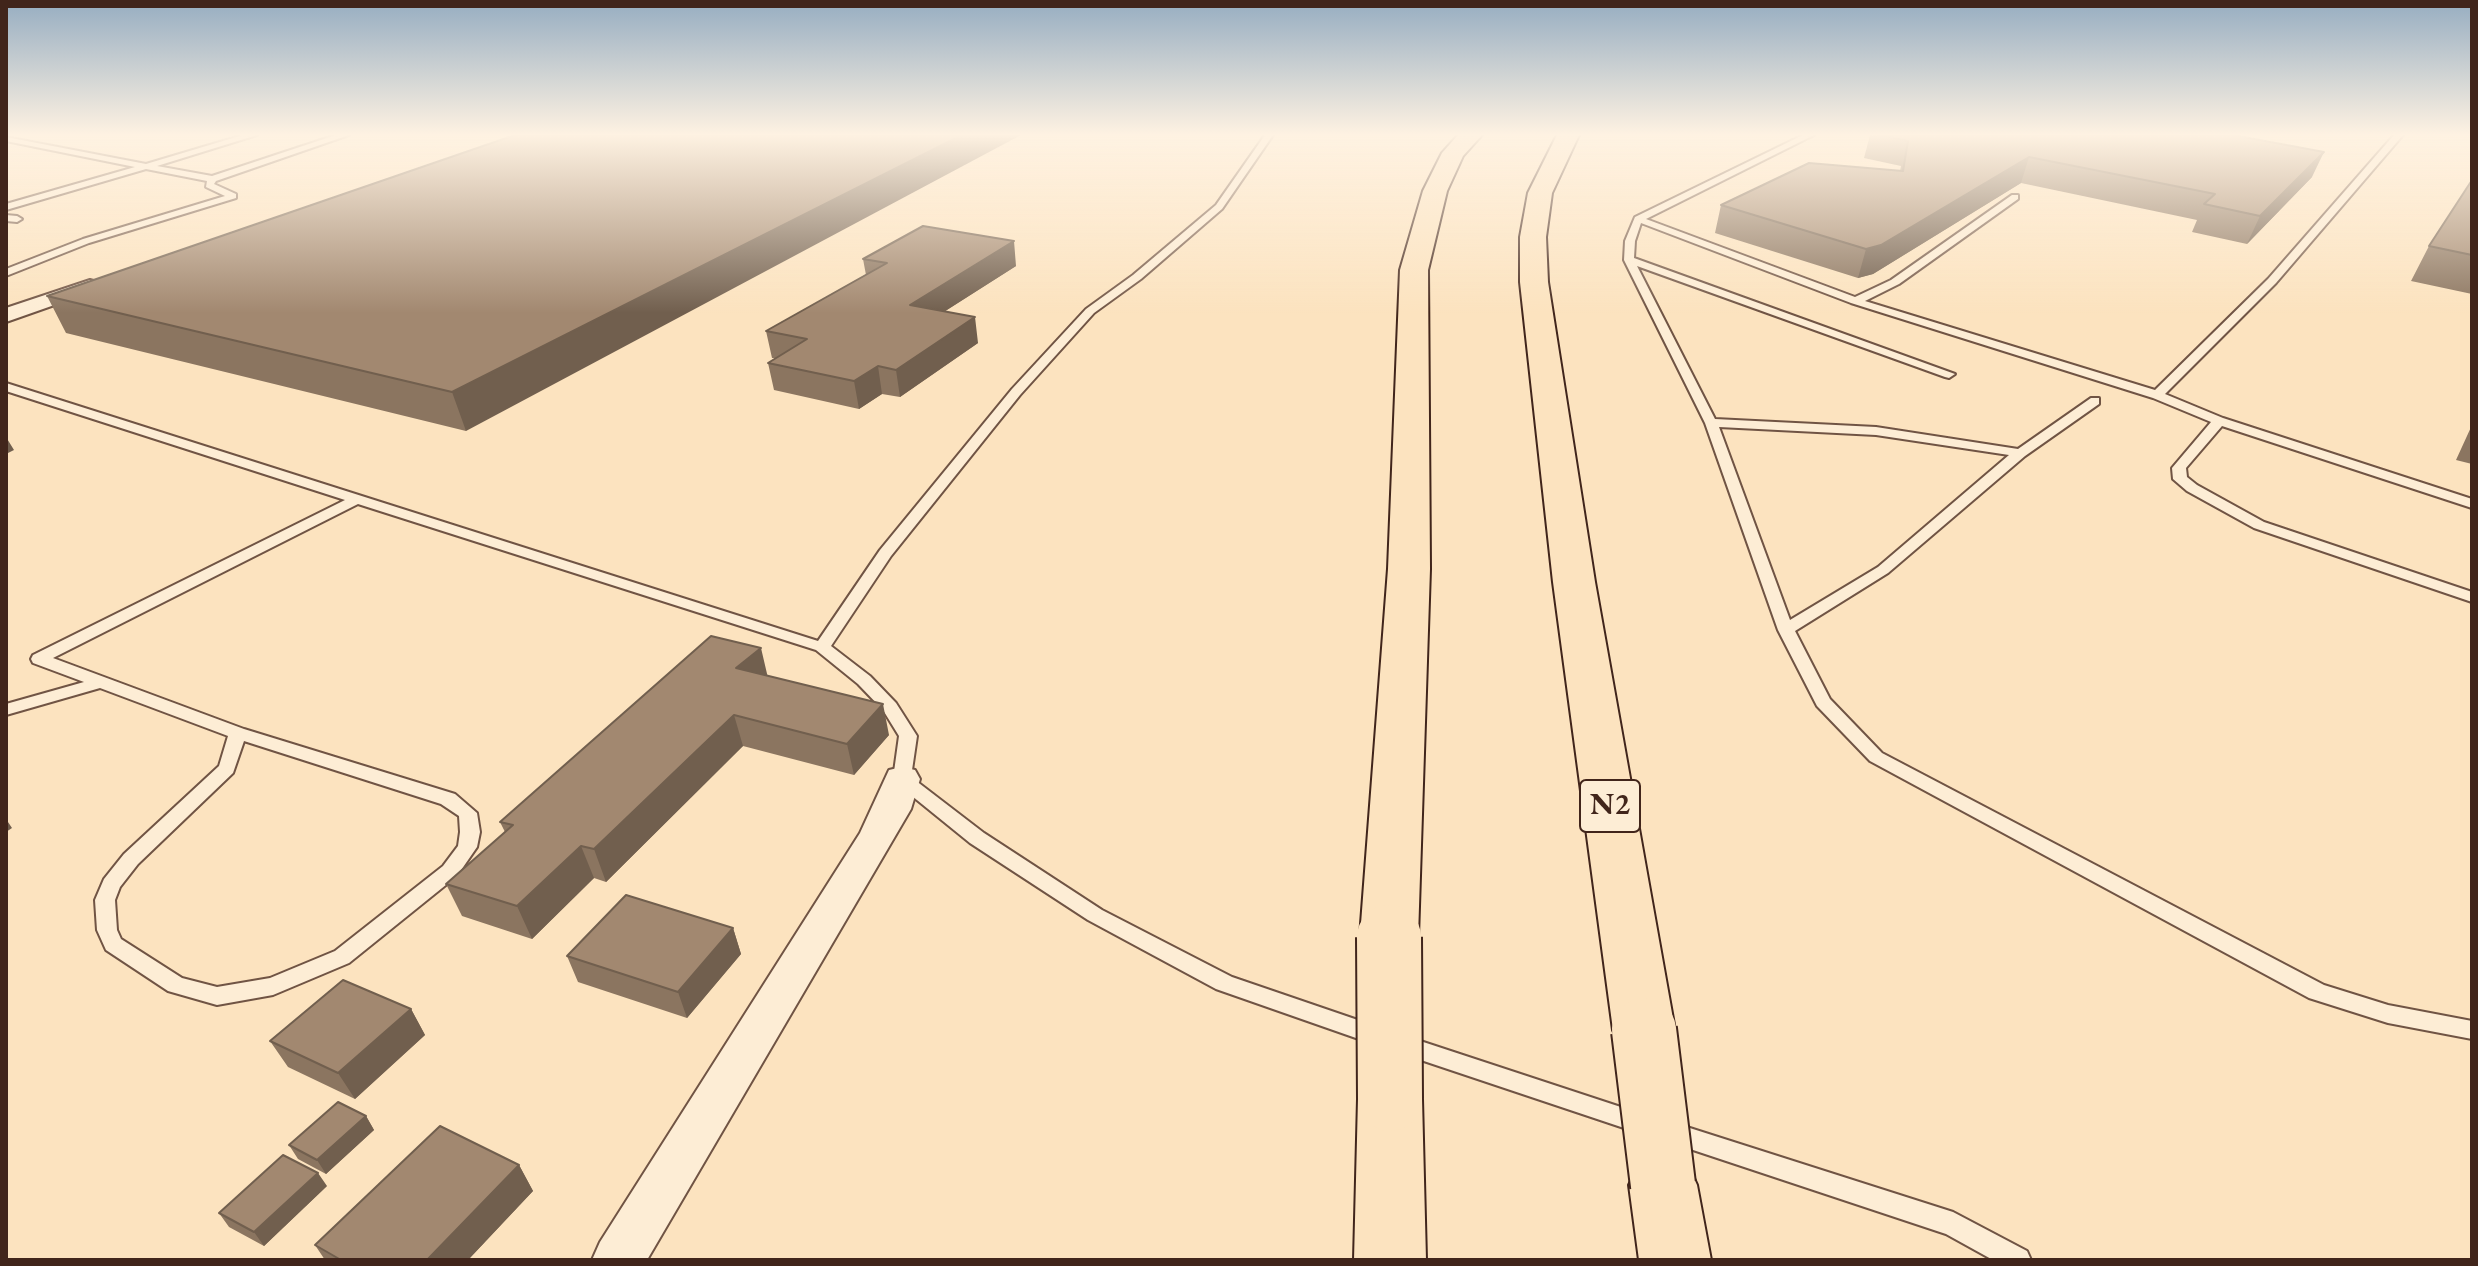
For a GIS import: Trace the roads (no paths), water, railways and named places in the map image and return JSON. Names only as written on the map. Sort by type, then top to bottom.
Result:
[{"type":"highway","points":[[1390,1260],[1389,937],[1409,569],[1414,270],[1422,229],[1434,194]]},
{"type":"highway","name":"N2","points":[[1540,194],[1533,237],[1534,282],[1574,582],[1644,1030],[1675,1260]]},
{"type":"street","points":[[6,315],[110,279]]},
{"type":"street","points":[[618,1260],[875,840],[892,809],[902,779]]},
{"type":"lane","points":[[6,207],[52,194]]},
{"type":"lane","points":[[6,273],[86,241],[233,196],[229,194]]},
{"type":"lane","points":[[822,647],[885,553],[1016,392],[1090,311],[1137,277],[1219,207],[1228,194]]},
{"type":"lane","points":[[1689,194],[1638,219],[1633,227],[1629,260],[1711,423],[1786,630],[1823,702],[1876,757],[2317,992],[2388,1014],[2472,1030]]},
{"type":"lane","points":[[2157,395],[2272,281],[2348,194]]},
{"type":"lane","points":[[1855,301],[1895,282],[2015,197]]},
{"type":"lane","points":[[1638,219],[1855,301],[2157,395],[2219,421],[2472,504]]},
{"type":"lane","points":[[1629,260],[1949,374]]},
{"type":"lane","points":[[6,387],[822,647],[873,689],[890,707],[908,736],[902,779],[977,838],[1095,915],[1224,983],[1434,1057],[1953,1224],[2018,1260]]},
{"type":"lane","points":[[1786,630],[1883,570],[2020,453],[2095,401]]},
{"type":"lane","points":[[2219,421],[2179,468],[2180,479],[2192,488],[2259,525],[2472,597]]},
{"type":"lane","points":[[1711,423],[1876,431],[2020,453]]},
{"type":"lane","points":[[238,733],[236,750],[227,769],[131,859],[111,884],[105,900],[107,930],[113,944],[176,985],[217,996],[273,986],[342,957],[450,871],[467,847],[470,832],[468,813],[448,799],[238,733],[39,659],[357,499]]},
{"type":"lane","points":[[6,710],[101,682]]}]
